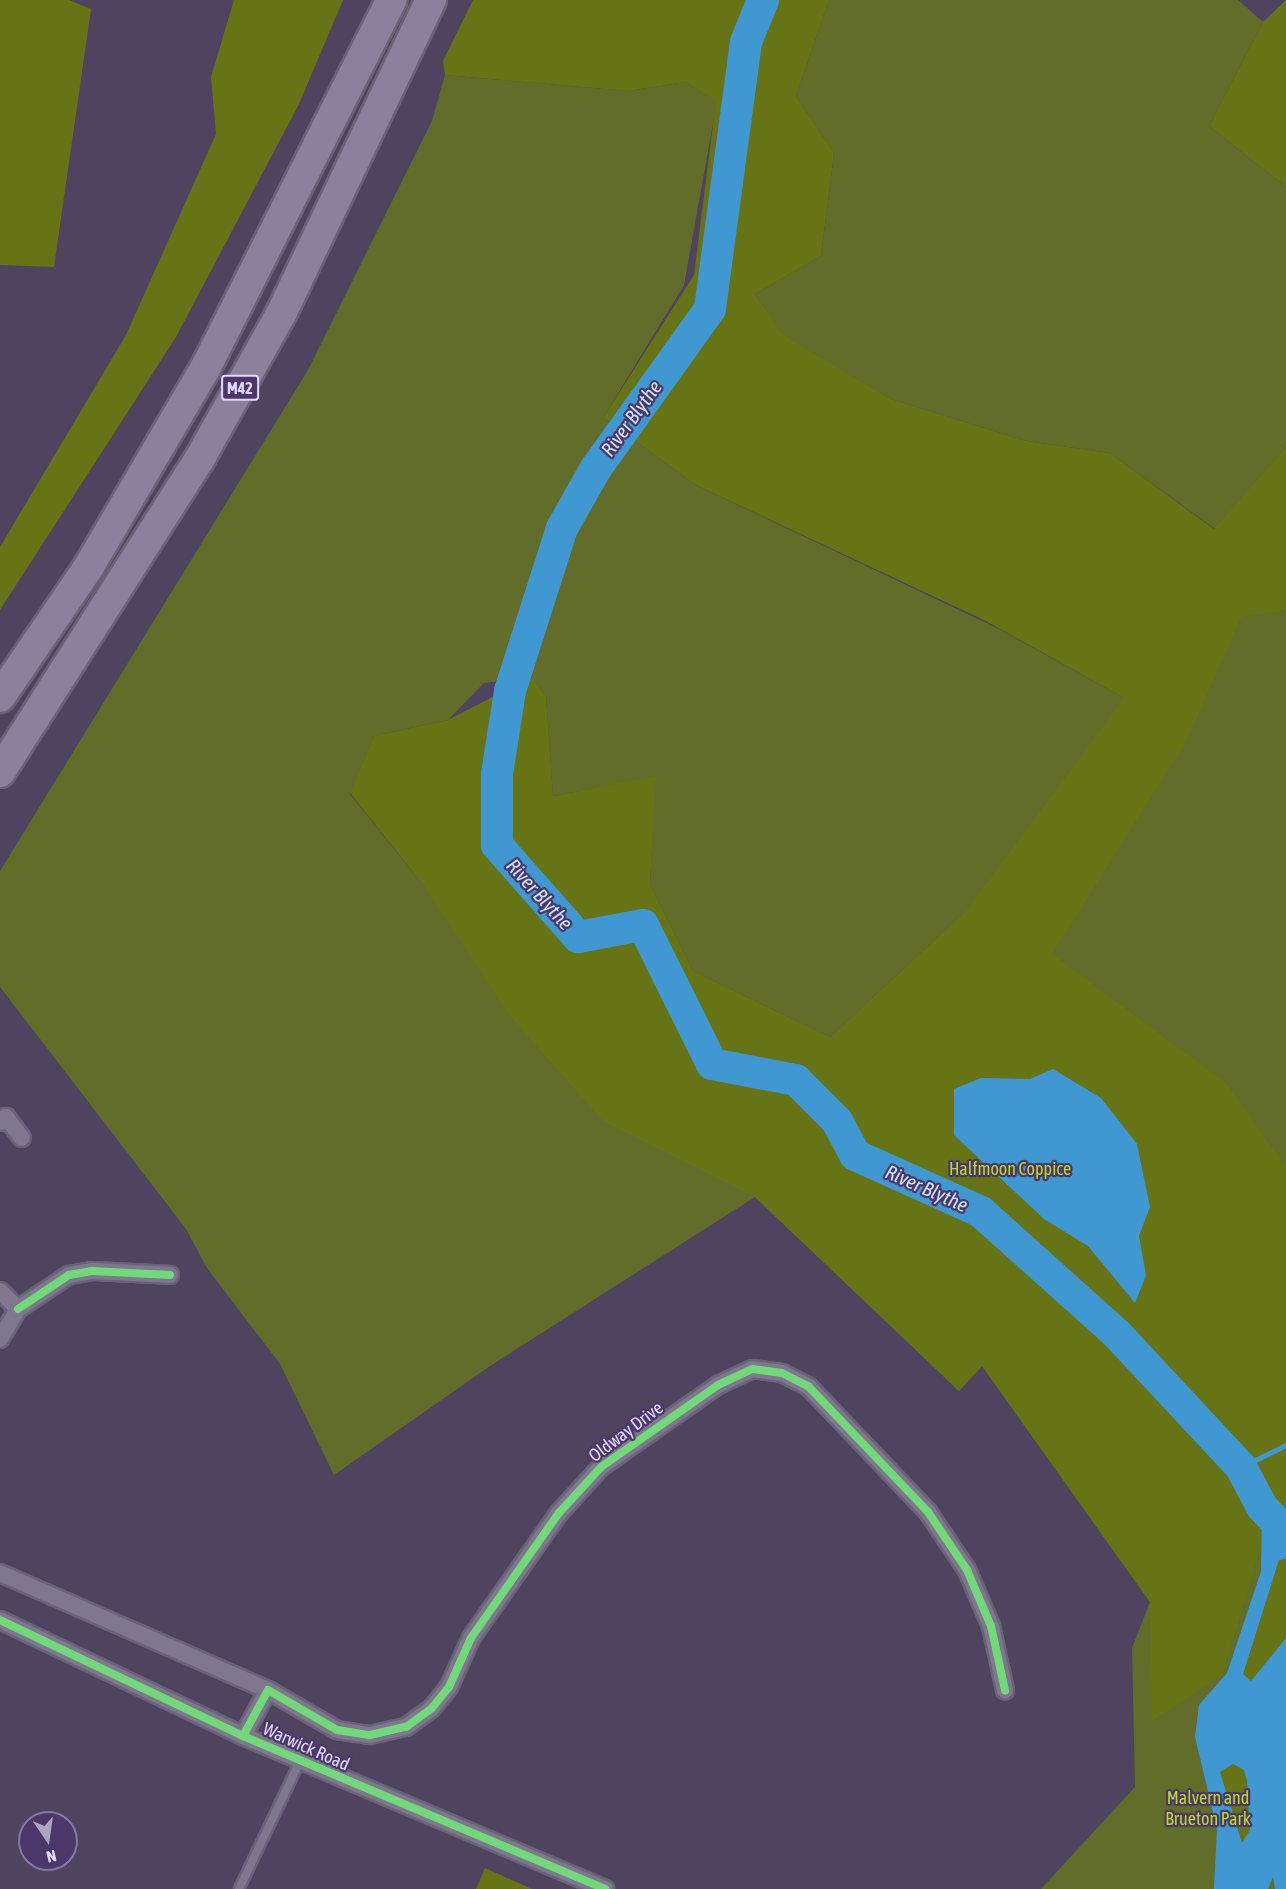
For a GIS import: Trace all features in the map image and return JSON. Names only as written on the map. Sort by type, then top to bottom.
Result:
[{"type":"highway","name":"M42","points":[[0,697],[88,568],[207,365],[391,0]]},
{"type":"highway","name":"M42","points":[[0,772],[227,411],[282,312],[431,0]]},
{"type":"street","points":[[0,1122],[6,1118],[22,1138]]},
{"type":"street","points":[[0,1339],[18,1309],[69,1275],[92,1271],[170,1275]]},
{"type":"street","points":[[0,1291],[18,1309]]},
{"type":"street","name":"Oldway Drive","points":[[268,1690],[337,1730],[370,1735],[406,1726],[432,1708],[449,1687],[471,1638],[558,1513],[601,1467],[718,1385],[753,1369],[782,1372],[808,1387],[928,1512],[968,1570],[991,1626],[1005,1690]]},
{"type":"street","points":[[0,1573],[268,1690],[243,1736]]},
{"type":"street","name":"Warwick Road","points":[[0,1620],[243,1736],[606,1889]]},
{"type":"lane","points":[[239,1889],[300,1761]]},
{"type":"green space","points":[[0,0],[69,0],[91,9],[54,267],[0,265]]},
{"type":"green space","points":[[234,0],[343,0],[299,104],[176,337],[0,610],[0,547],[126,335],[216,134],[211,77]]},
{"type":"green space","name":"Halfmoon Coppice","points":[[473,0],[829,0],[796,96],[834,153],[821,256],[755,294],[783,335],[891,399],[1026,441],[1110,453],[1214,529],[1286,447],[1286,610],[1241,617],[1187,740],[1052,954],[1226,1083],[1286,1167],[1286,1522],[1272,1510],[1223,1674],[1152,1721],[1150,1602],[982,1366],[959,1391],[755,1197],[603,1121],[509,1015],[424,886],[350,793],[374,736],[448,720],[531,677],[546,696],[553,796],[656,776],[650,884],[693,971],[830,1037],[967,910],[1124,698],[984,620],[696,485],[603,418],[694,275],[716,101],[686,82],[628,91],[445,75],[443,61]]},
{"type":"green space","points":[[829,0],[1238,0],[1263,22],[1209,126],[1286,187],[1286,447],[1215,529],[1110,453],[1026,441],[891,399],[783,336],[755,294],[821,256],[834,153],[796,96]]},
{"type":"green space","points":[[1286,0],[1286,187],[1209,126],[1263,22]]},
{"type":"green space","name":"Malvern and Brueton Park","points":[[445,75],[628,91],[686,82],[717,101],[684,285],[603,418],[696,485],[1001,630],[1124,698],[1286,495],[1286,1889],[1041,1889],[1135,1787],[1132,1648],[1150,1602],[982,1366],[959,1391],[755,1197],[490,1366],[334,1475],[280,1364],[207,1268],[186,1229],[0,987],[0,871],[308,370],[432,121]],"holes":[[[531,677],[546,696],[553,796],[655,777],[650,884],[693,971],[830,1037],[964,913],[755,1196],[424,886],[350,794],[374,736],[448,720],[484,683]]]},
{"type":"green space","points":[[1279,1559],[1286,1559],[1286,1638],[1251,1681],[1243,1674]]},
{"type":"green space","points":[[1233,1764],[1244,1770],[1247,1781],[1250,1830],[1241,1843],[1220,1771]]},
{"type":"green space","points":[[485,1868],[532,1889],[476,1889]]},
{"type":"water","points":[[1053,1069],[1101,1098],[1137,1144],[1150,1207],[1139,1236],[1146,1276],[1135,1303],[1088,1246],[1044,1219],[954,1135],[954,1089],[981,1078],[1030,1079]]},
{"type":"water","points":[[1262,1507],[1286,1524],[1286,1559],[1279,1560],[1243,1674],[1251,1681],[1286,1638],[1286,1889],[1275,1889],[1273,1877],[1268,1889],[1214,1889],[1217,1829],[1195,1737],[1199,1705],[1227,1673],[1261,1571]],"holes":[[[1233,1764],[1244,1770],[1247,1781],[1250,1830],[1242,1843],[1220,1772]]]},
{"type":"waterway","name":"River Blythe","points":[[763,0],[746,42],[710,309],[596,468],[562,528],[510,691],[497,774],[497,845],[578,937],[643,925],[712,1064],[796,1080],[837,1121],[855,1155],[981,1212],[1116,1333],[1241,1467],[1262,1507],[1286,1532]]},
{"type":"waterway","points":[[1241,1467],[1286,1445]]},
{"type":"cycle path","points":[[18,1309],[69,1275],[92,1271],[170,1275]]},
{"type":"cycle path","points":[[243,1736],[268,1690],[337,1730],[370,1735],[406,1727],[432,1708],[449,1687],[471,1638],[559,1513],[601,1467],[718,1385],[753,1369],[782,1373],[809,1387],[928,1512],[967,1570],[991,1626],[1005,1690]]},
{"type":"cycle path","points":[[0,1620],[243,1736],[605,1889]]}]
